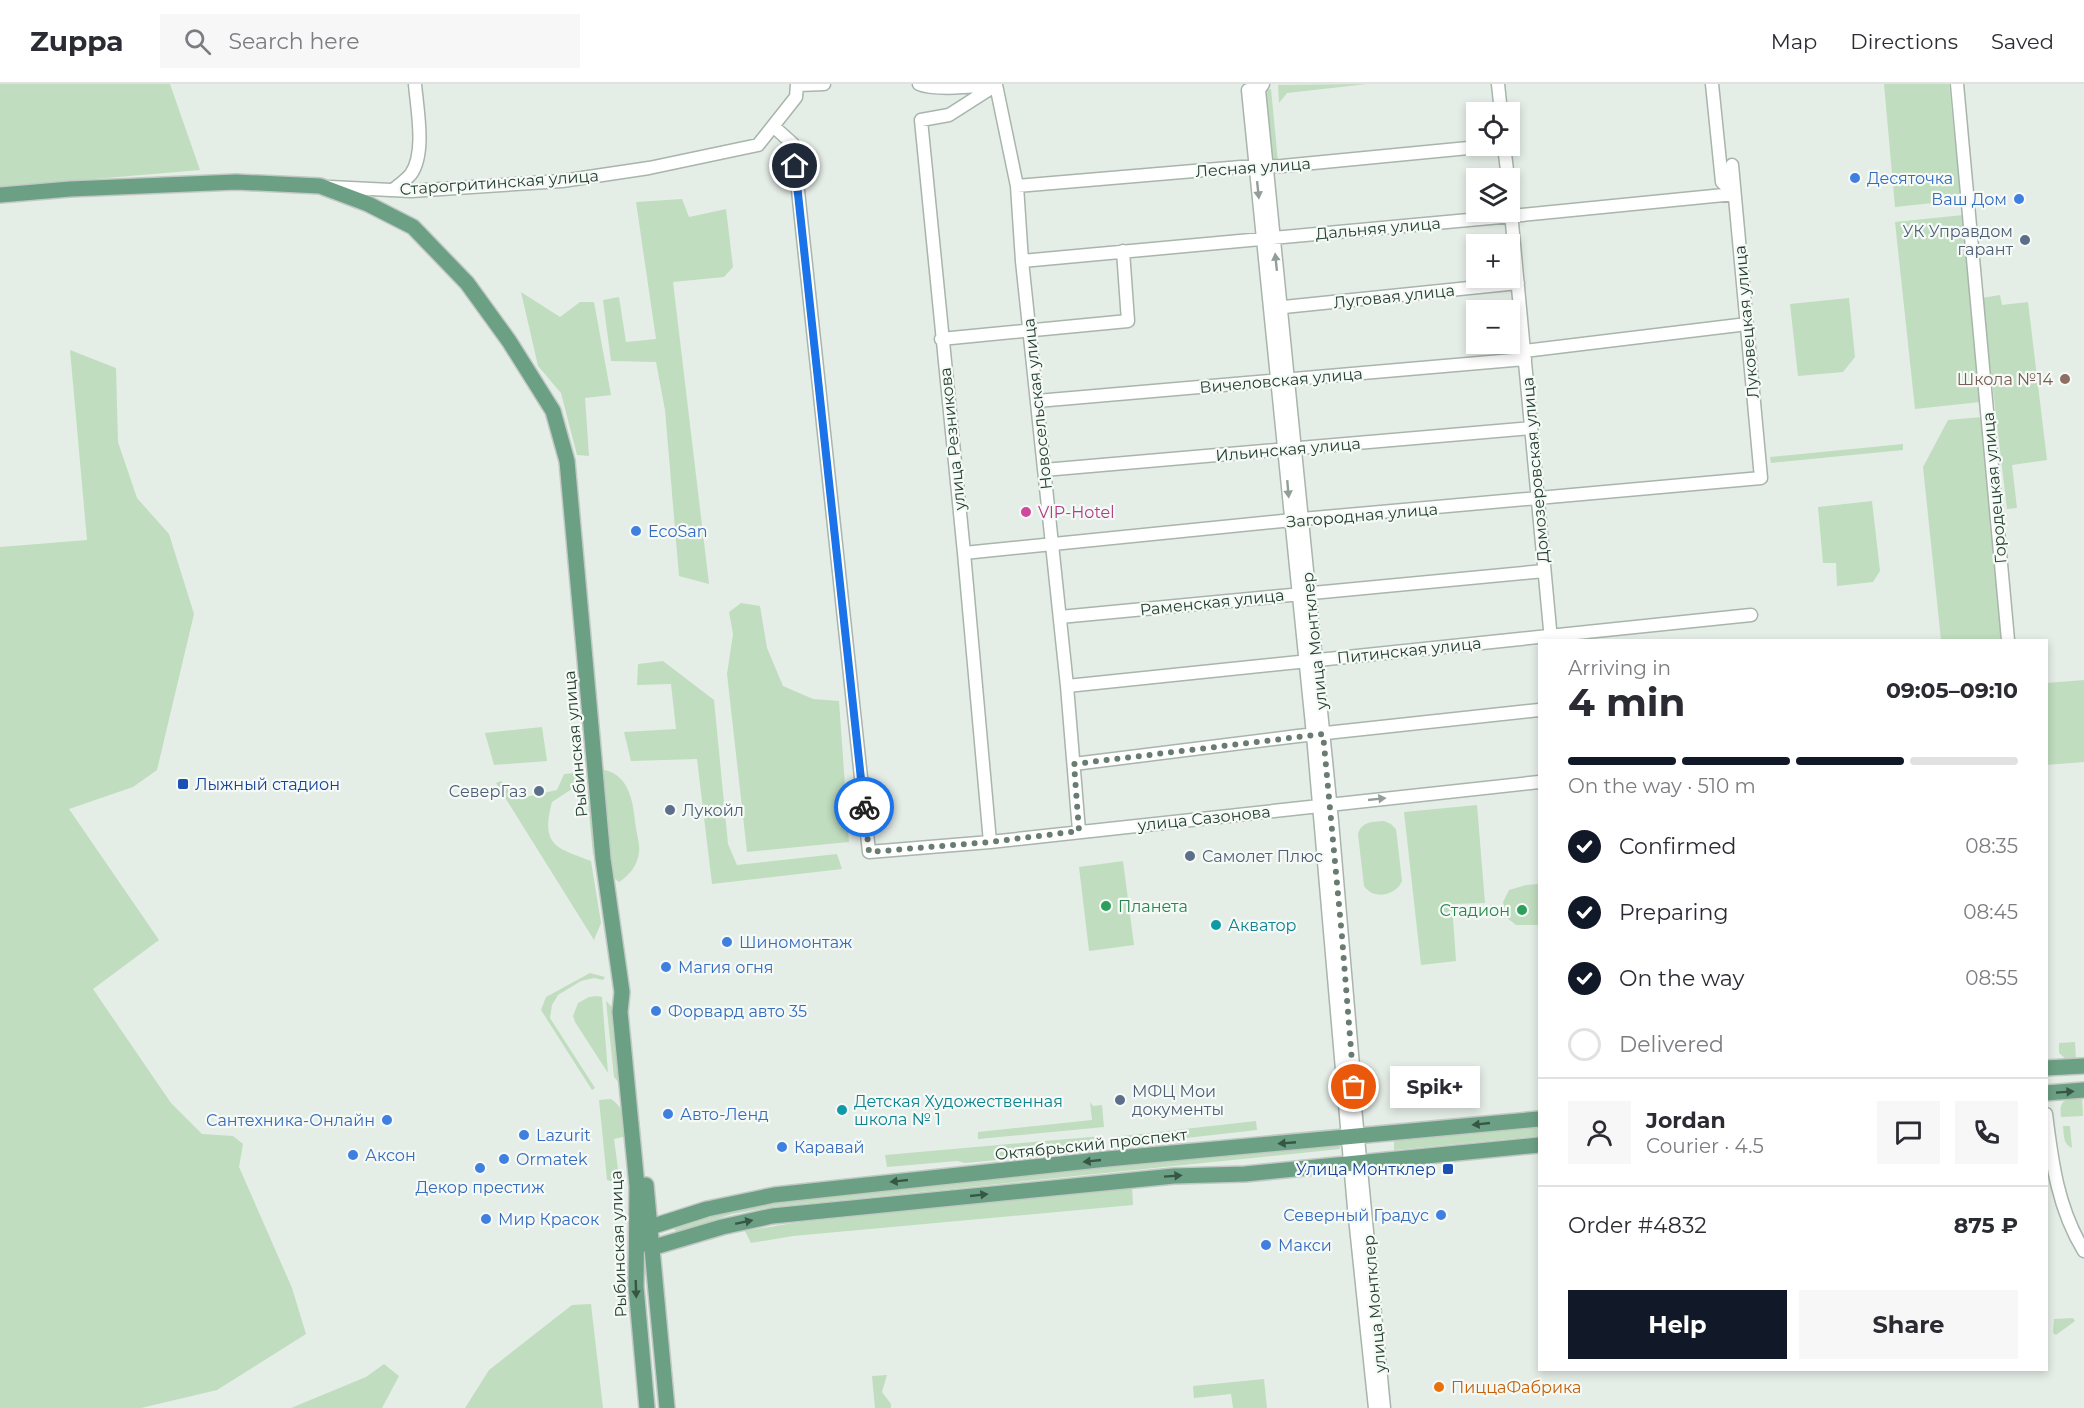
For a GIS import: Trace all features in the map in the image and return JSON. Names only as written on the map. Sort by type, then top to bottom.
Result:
[{"type":"main road","name":"Рыбинская улица","points":[[0,195],[70,189],[236,182],[320,186],[368,204],[413,227],[467,283],[553,411],[567,461],[603,859],[622,992],[620,1012],[637,1186],[644,1228],[637,1304],[647,1408]]},
{"type":"main road","points":[[2048,1068],[2084,1066]]},
{"type":"main road","points":[[2048,1093],[2084,1090]]},
{"type":"main road","name":"Октябрьский проспект","points":[[644,1228],[727,1203],[774,1195],[1107,1159],[1538,1119]]},
{"type":"main road","points":[[651,1248],[687,1236],[772,1216],[1174,1176],[1245,1174],[1538,1145]]},
{"type":"main road","points":[[644,1228],[651,1248],[667,1408]]},
{"type":"street","points":[[393,190],[411,175],[420,149],[416,84]]},
{"type":"street","points":[[797,89],[824,84]]},
{"type":"street","points":[[919,84],[951,87],[997,85]]},
{"type":"street","points":[[1498,84],[1500,102]]},
{"type":"street","points":[[1712,84],[1722,182],[1734,194]]},
{"type":"street","name":"Городецкая улица","points":[[1957,84],[2008,639]]},
{"type":"street","name":"Новосельская улица","points":[[997,85],[1017,186],[1022,261],[1067,686],[1079,831]]},
{"type":"street","name":"улица Резникова","points":[[990,842],[921,120],[949,115],[997,85]]},
{"type":"street","name":"улица Монтклер","points":[[1257,88],[1261,167],[1325,805],[1375,1408]]},
{"type":"street","name":"Старогритинская улица","points":[[320,186],[411,191],[562,181],[649,168],[758,145],[797,89]]},
{"type":"street","name":"улица Сазонова","points":[[773,126],[792,144],[869,852],[990,842],[1538,782]]},
{"type":"street","name":"Лесная улица","points":[[1017,186],[1466,148]]},
{"type":"street","name":"Луковецкая улица","points":[[1732,165],[1761,478]]},
{"type":"street","name":"Дальняя улица","points":[[1520,215],[1734,194]]},
{"type":"street","name":"Дальняя улица","points":[[1022,261],[1466,220]]},
{"type":"street","points":[[941,339],[1128,321],[1123,251]]},
{"type":"street","name":"Луговая улица","points":[[1276,308],[1470,288]]},
{"type":"street","name":"Домозеровская улица","points":[[1518,288],[1551,638]]},
{"type":"street","name":"Вичеловская улица","points":[[1037,401],[1283,380],[1524,355],[1739,325]]},
{"type":"street","name":"Ильинская улица","points":[[1044,470],[1531,428]]},
{"type":"street","name":"Загородная улица","points":[[964,553],[1761,478]]},
{"type":"street","name":"Раменская улица","points":[[1060,617],[1544,571]]},
{"type":"street","name":"Питинская улица","points":[[1551,638],[1751,615]]},
{"type":"street","name":"Питинская улица","points":[[1067,686],[1538,639]]},
{"type":"street","points":[[1074,764],[1538,710]]},
{"type":"street","points":[[2048,1129],[2054,1174],[2064,1210],[2084,1251]]},
{"type":"street","name":"улица Монтклер","points":[[1355,1163],[1384,1408]]},
{"type":"green space","points":[[0,84],[170,84],[200,170],[0,187]]},
{"type":"green space","points":[[1367,84],[1287,93],[1279,103],[1278,85]]},
{"type":"green space","points":[[1884,84],[1949,84],[1961,200],[1895,207]]},
{"type":"green space","points":[[1271,89],[1278,162],[1270,160],[1263,90]]},
{"type":"green space","points":[[682,199],[689,217],[726,209],[733,267],[724,277],[673,282],[709,584],[679,576],[665,410],[656,362],[611,361],[603,300],[619,297],[626,342],[656,339],[636,202]]},
{"type":"green space","points":[[1963,215],[1980,402],[1915,409],[1895,222]]},
{"type":"green space","points":[[521,292],[560,317],[580,302],[594,302],[611,395],[585,398],[589,456],[577,455],[561,393],[538,366]]},
{"type":"green space","points":[[2000,295],[2002,305],[2028,302],[2047,460],[2012,465],[2017,508],[2007,509],[1982,298]]},
{"type":"green space","points":[[1849,298],[1855,357],[1843,372],[1798,376],[1790,304]]},
{"type":"green space","points":[[70,350],[116,368],[118,442],[137,498],[169,534],[194,614],[157,770],[133,787],[69,809],[159,940],[93,989],[171,1103],[202,1134],[233,1136],[243,1144],[239,1167],[292,1288],[306,1334],[217,1390],[141,1408],[0,1408],[0,547],[87,540]]},
{"type":"green space","points":[[1982,417],[2002,639],[1941,639],[1923,467],[1948,420]]},
{"type":"green space","points":[[1903,444],[1903,450],[1771,463],[1770,457]]},
{"type":"green space","points":[[1872,501],[1880,571],[1873,582],[1837,586],[1836,563],[1823,563],[1818,507]]},
{"type":"green space","points":[[741,603],[760,606],[767,648],[783,686],[813,699],[839,701],[849,842],[747,852],[727,674],[733,634],[729,612]]},
{"type":"green space","points":[[663,661],[714,700],[728,844],[737,865],[837,854],[842,869],[712,884],[697,759],[631,761],[624,732],[676,729],[671,684],[637,685],[638,664]]},
{"type":"green space","points":[[2084,680],[2084,762],[2048,765],[2048,683]]},
{"type":"green space","points":[[542,727],[547,761],[494,765],[485,733]]},
{"type":"green space","points":[[605,770],[621,779],[630,793],[639,843],[635,866],[619,882],[611,876],[601,772]]},
{"type":"green space","points":[[575,773],[579,776],[578,785],[552,802],[548,828],[554,843],[591,861],[601,923],[594,940],[496,783],[501,781],[521,798],[557,790],[564,774]]},
{"type":"green space","points":[[593,788],[599,857],[593,855],[587,793]]},
{"type":"green space","points":[[1477,805],[1485,903],[1452,904],[1456,961],[1421,965],[1404,812]]},
{"type":"green space","points":[[1384,821],[1396,829],[1402,881],[1390,893],[1378,895],[1364,886],[1358,834],[1365,824]]},
{"type":"green space","name":"Планета","points":[[1123,861],[1134,945],[1089,951],[1079,867]]},
{"type":"green space","name":"Стадион","points":[[1538,884],[1538,925],[1516,925],[1507,918],[1503,902],[1509,890]]},
{"type":"green space","points":[[590,973],[605,977],[603,980],[594,978],[581,981],[558,995],[552,1005],[550,1018],[595,1088],[592,1090],[541,1010],[546,997]]},
{"type":"green space","points":[[589,997],[602,997],[608,1073],[573,1016],[578,1003]]},
{"type":"green space","points":[[606,1001],[614,1009],[621,1085],[614,1077]]},
{"type":"green space","points":[[2075,1042],[2076,1059],[2067,1060],[2059,1053],[2059,1043]]},
{"type":"green space","points":[[2082,1097],[2083,1116],[2061,1117],[2061,1107],[2064,1101]]},
{"type":"green space","points":[[611,1099],[619,1106],[625,1120],[623,1137],[614,1139],[620,1184],[607,1180],[599,1100]]},
{"type":"green space","points":[[1090,1102],[1093,1106],[1102,1105],[1104,1127],[978,1139],[978,1132],[1092,1120]]},
{"type":"green space","points":[[1256,1121],[1257,1130],[1115,1146],[1113,1137]]},
{"type":"green space","points":[[1538,1126],[1538,1136],[1394,1150],[1394,1141]]},
{"type":"green space","points":[[2063,1126],[2070,1126],[2072,1148],[2065,1142]]},
{"type":"green space","points":[[1102,1136],[1103,1150],[965,1163],[957,1161],[887,1167],[885,1155]]},
{"type":"green space","points":[[1339,1142],[1340,1149],[772,1207],[732,1214],[678,1232],[674,1229],[675,1224],[773,1198]]},
{"type":"green space","points":[[1132,1187],[1133,1205],[793,1236],[751,1243],[745,1231],[793,1223]]},
{"type":"green space","points":[[591,1304],[603,1408],[465,1408],[489,1370],[572,1305]]},
{"type":"green space","points":[[2073,1318],[2075,1321],[2056,1335],[2053,1333],[2054,1319]]},
{"type":"green space","points":[[384,1364],[399,1376],[382,1408],[291,1408],[366,1377]]},
{"type":"green space","points":[[887,1375],[882,1392],[891,1404],[891,1408],[875,1408],[872,1376]]},
{"type":"green space","points":[[1264,1379],[1267,1408],[1233,1408],[1231,1394],[1194,1398],[1193,1386]]},
{"type":"way so far","points":[[864,807],[869,852],[990,842],[1079,831],[1074,764],[1323,734],[1354,1087]]},
{"type":"place","name":"Десяточка","points":[[1855,178]]},
{"type":"place","name":"Ваш Дом","points":[[2019,199]]},
{"type":"place","name":"УК Управдом гарант","points":[[2025,240]]},
{"type":"place","name":"Школа №14","points":[[2065,379]]},
{"type":"place","name":"VIP-Hotel","points":[[1026,512]]},
{"type":"place","name":"EcoSan","points":[[636,531]]},
{"type":"place","name":"Лыжный стадион","points":[[183,784]]},
{"type":"place","name":"СеверГаз","points":[[539,791]]},
{"type":"place","name":"Лукойл","points":[[670,810]]},
{"type":"place","name":"Самолет Плюс","points":[[1190,856]]},
{"type":"place","name":"Планета","points":[[1106,906]]},
{"type":"place","name":"Стадион","points":[[1522,910]]},
{"type":"place","name":"Акватор","points":[[1216,925]]},
{"type":"place","name":"Шиномонтаж","points":[[727,942]]},
{"type":"place","name":"Магия огня","points":[[666,967]]},
{"type":"place","name":"Форвард авто 35","points":[[656,1011]]},
{"type":"place","name":"Spik+","points":[[1354,1087]]},
{"type":"place","name":"МФЦ Мои документы","points":[[1120,1100]]},
{"type":"place","name":"Детская Художественная школа № 1","points":[[842,1110]]},
{"type":"place","name":"Авто-Ленд","points":[[668,1114]]},
{"type":"place","name":"Сантехника-Онлайн","points":[[387,1120]]},
{"type":"place","name":"Lazurit","points":[[524,1135]]},
{"type":"place","name":"Каравай","points":[[782,1147]]},
{"type":"place","name":"Аксон","points":[[353,1155]]},
{"type":"place","name":"Ormatek","points":[[504,1159]]},
{"type":"place","name":"Декор престиж","points":[[480,1168]]},
{"type":"place","name":"Улица Монтклер","points":[[1448,1169]]},
{"type":"place","name":"Северный Градус","points":[[1441,1215]]},
{"type":"place","name":"Мир Красок","points":[[486,1219]]},
{"type":"place","name":"Макси","points":[[1266,1245]]},
{"type":"place","name":"ПиццаФабрика","points":[[1439,1387]]},
{"type":"route","points":[[795,166],[864,807]]}]
